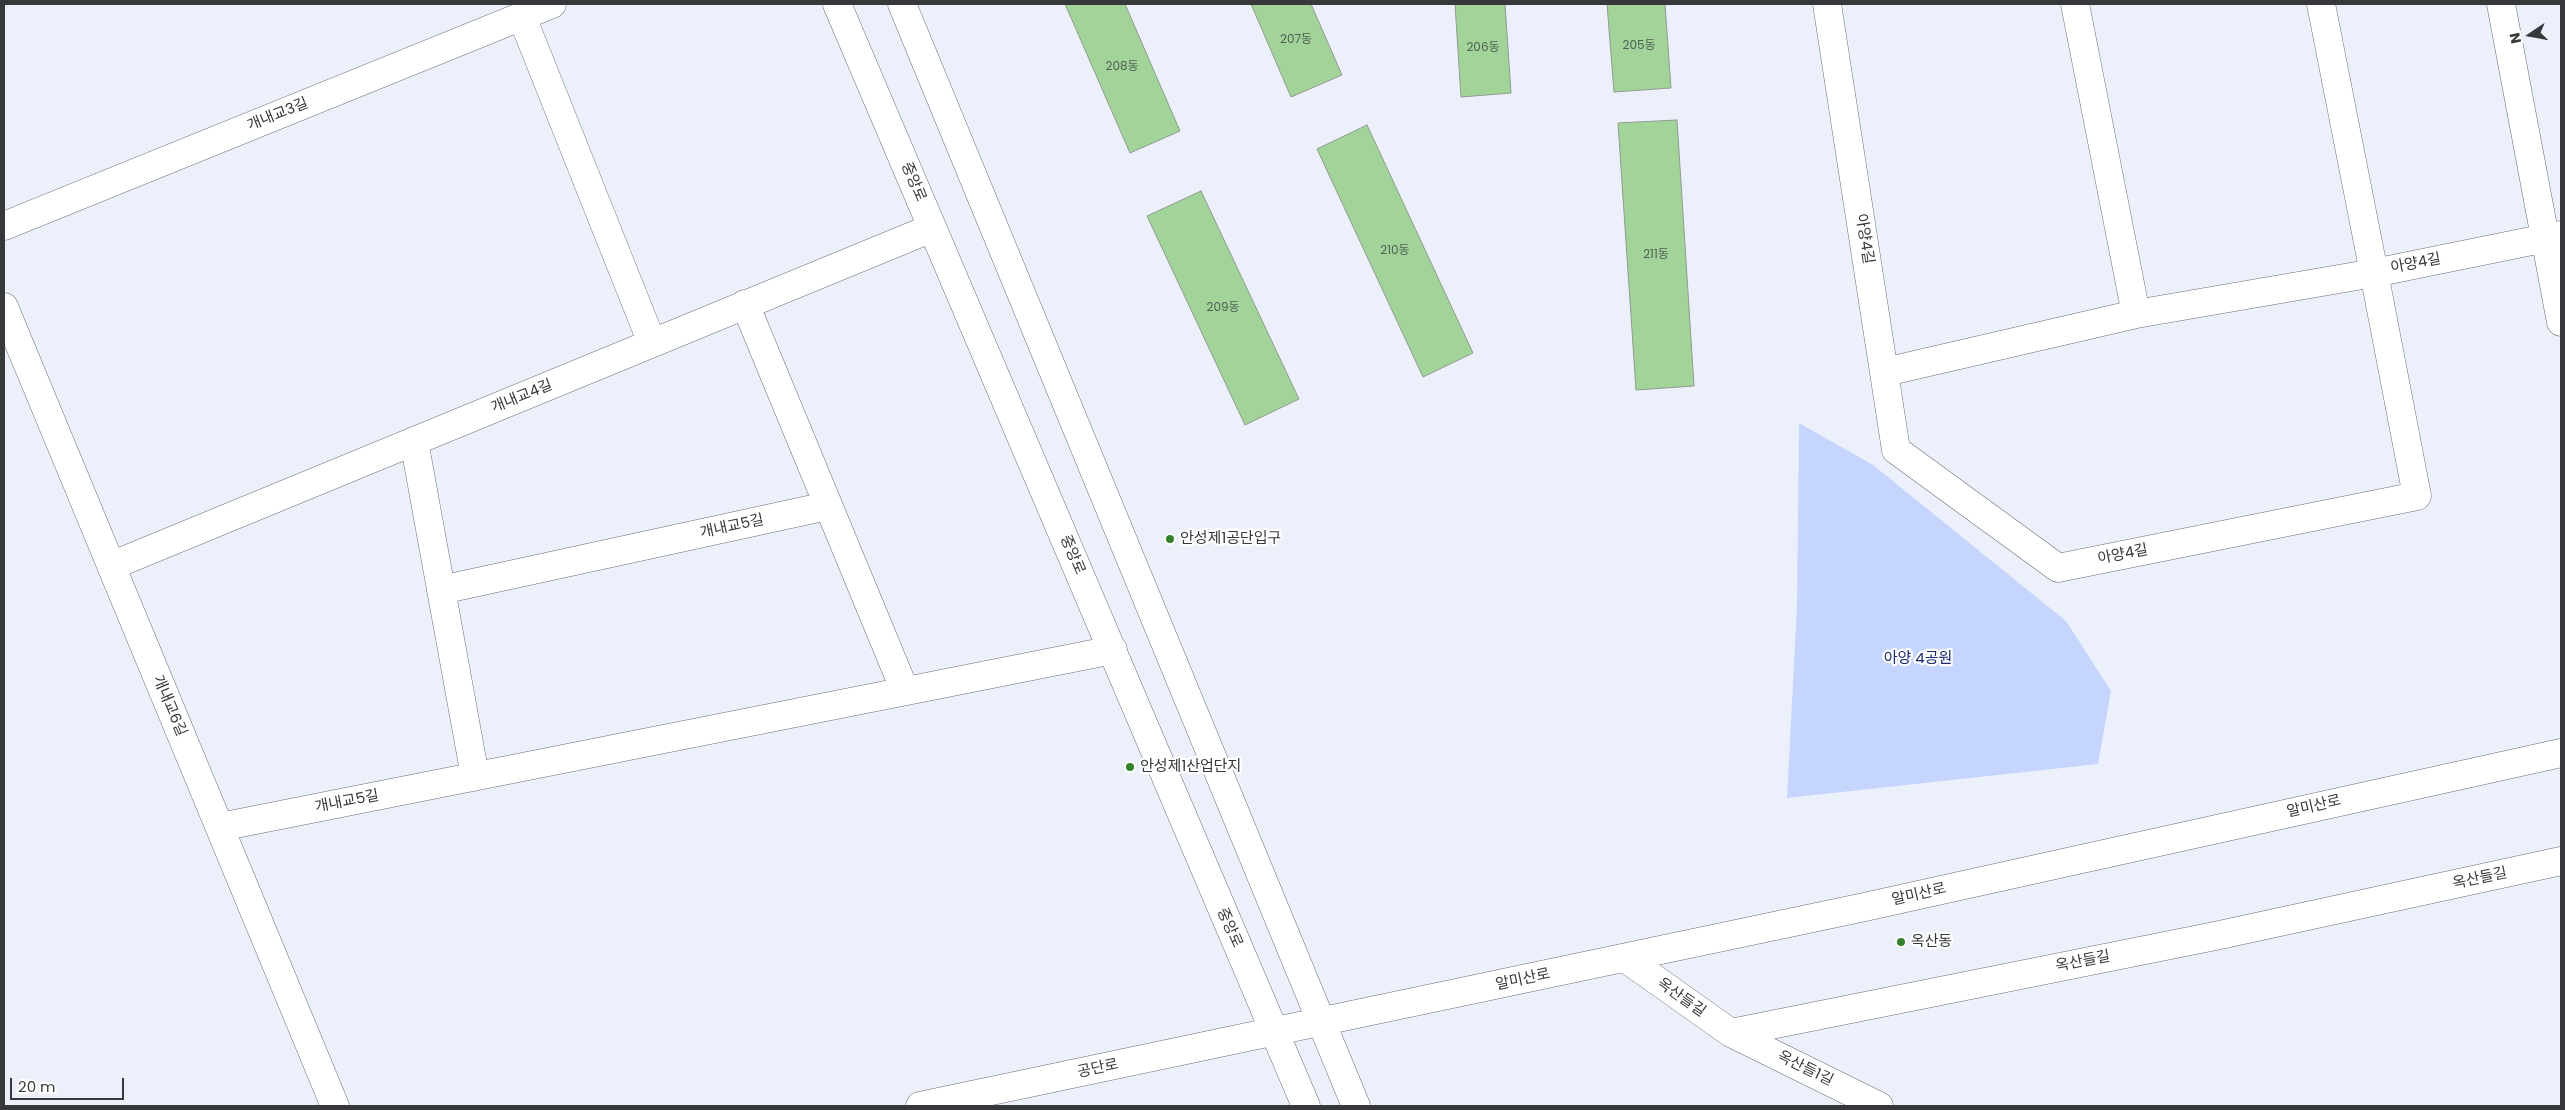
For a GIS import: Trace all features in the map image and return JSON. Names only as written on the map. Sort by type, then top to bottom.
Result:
[{"type":"street","name":"개내교3길","points":[[4,226],[552,4]]},
{"type":"street","name":"중앙로","points":[[837,4],[1306,1106]]},
{"type":"street","points":[[902,4],[1356,1106]]},
{"type":"street","name":"아양4길","points":[[1827,4],[1896,450],[2058,568],[2417,496],[2374,272],[2553,237]]},
{"type":"street","points":[[2075,4],[2136,314]]},
{"type":"street","points":[[1885,372],[2136,314],[2374,272],[2320,4]]},
{"type":"street","points":[[2500,4],[2553,237],[2561,322]]},
{"type":"street","points":[[522,17],[652,343]]},
{"type":"street","name":"개내교4길","points":[[111,566],[932,228]]},
{"type":"street","points":[[745,304],[904,691]]},
{"type":"street","name":"개내교6길","points":[[4,306],[335,1106]]},
{"type":"street","points":[[414,441],[475,776]]},
{"type":"street","name":"개내교5길","points":[[441,590],[827,506]]},
{"type":"street","name":"개내교5길","points":[[220,827],[1113,650]]},
{"type":"street","name":"알미산로","points":[[1275,1032],[1625,958],[2561,752]]},
{"type":"street","name":"옥산들길","points":[[1625,958],[1731,1032],[2215,936],[2561,862]]},
{"type":"street","name":"공단로","points":[[920,1106],[1275,1032]]},
{"type":"street","name":"옥산들1길","points":[[1731,1032],[1879,1106]]},
{"type":"green space","name":"아양 4공원","points":[[1799,423],[1873,465],[2066,621],[2111,691],[2098,764],[1787,798],[1797,606]]},
{"type":"building","points":[[1065,4],[1125,4],[1180,131],[1130,153]]},
{"type":"building","points":[[1251,4],[1311,4],[1342,75],[1291,97]]},
{"type":"building","points":[[1455,4],[1505,4],[1511,93],[1461,97]]},
{"type":"building","points":[[1607,4],[1665,4],[1671,88],[1614,92]]},
{"type":"building","points":[[1677,120],[1694,386],[1636,390],[1618,123]]},
{"type":"building","points":[[1367,125],[1473,353],[1423,377],[1317,149]]},
{"type":"building","points":[[1201,191],[1299,399],[1245,425],[1147,216]]},
{"type":"place","name":"안성제1공단입구","points":[[1170,539]]},
{"type":"place","name":"안성제1산업단지","points":[[1130,767]]},
{"type":"place","name":"옥산동","points":[[1901,942]]}]
